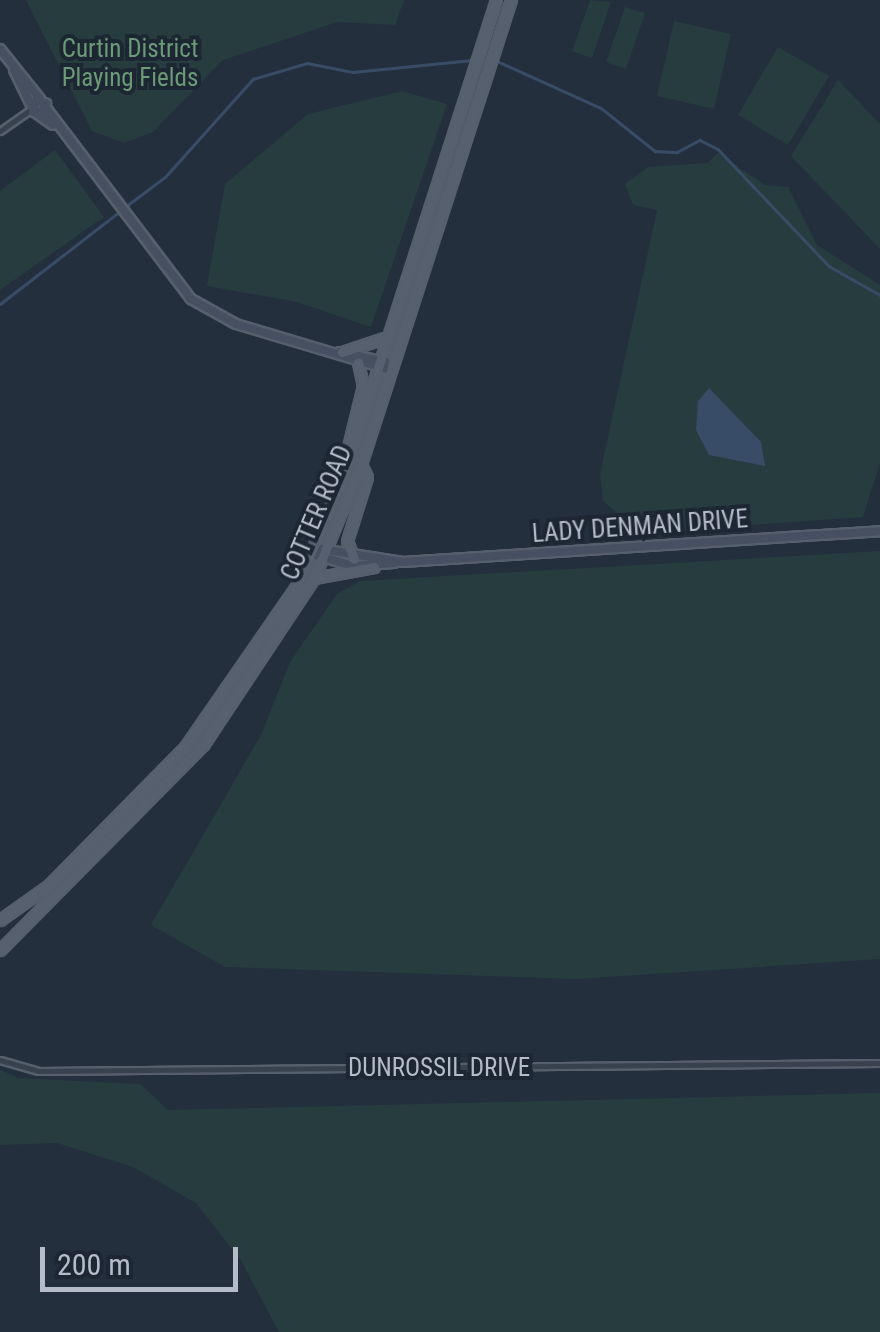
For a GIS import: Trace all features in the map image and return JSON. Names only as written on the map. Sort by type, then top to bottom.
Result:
[{"type":"main road","name":"COTTER ROAD","points":[[0,920],[49,885],[185,747],[262,645],[313,551],[347,462],[466,78],[496,0]]},
{"type":"main road","name":"COTTER ROAD","points":[[0,950],[204,745],[314,578],[362,464],[482,78],[511,0]]},
{"type":"main road","points":[[336,352],[375,346],[388,333]]},
{"type":"main road","points":[[347,462],[363,386],[358,363]]},
{"type":"main road","points":[[354,558],[346,542],[367,477],[362,464]]},
{"type":"main road","points":[[314,578],[374,567]]},
{"type":"street","points":[[0,50],[38,107],[170,280],[208,311],[391,367]]},
{"type":"street","points":[[0,132],[38,107]]},
{"type":"street","points":[[336,352],[358,363],[378,364]]},
{"type":"street","name":"LADY DENMAN DRIVE","points":[[313,551],[374,567],[880,531]]},
{"type":"street","name":"LADY DENMAN DRIVE","points":[[325,555],[403,562]]},
{"type":"street","name":"DUNROSSIL DRIVE","points":[[0,1060],[38,1071],[880,1063]]},
{"type":"green space","name":"Curtin District Playing Fields","points":[[26,0],[404,0],[395,25],[337,22],[223,60],[153,132],[124,143],[92,131]]},
{"type":"green space","points":[[590,0],[611,2],[592,58],[572,51]]},
{"type":"green space","points":[[625,7],[645,13],[626,69],[606,62]]},
{"type":"green space","points":[[674,21],[731,34],[714,109],[657,96]]},
{"type":"green space","points":[[778,47],[829,76],[788,145],[738,115]]},
{"type":"green space","points":[[838,80],[880,124],[880,249],[791,156]]},
{"type":"green space","points":[[402,91],[447,104],[371,327],[297,302],[207,286],[225,184],[308,114]]},
{"type":"green space","points":[[55,150],[104,217],[0,290],[0,191]]},
{"type":"green space","points":[[718,153],[765,185],[788,187],[817,245],[880,285],[880,463],[863,517],[640,533],[603,501],[600,474],[657,210],[633,205],[625,184],[648,167],[707,163]]},
{"type":"green space","points":[[880,551],[880,959],[577,979],[225,967],[151,925],[261,735],[290,662],[337,594],[360,581]]},
{"type":"green space","points":[[0,1069],[17,1078],[140,1084],[168,1110],[880,1093],[880,1332],[279,1332],[240,1259],[196,1203],[133,1167],[57,1143],[0,1145]]},
{"type":"water","points":[[709,388],[761,442],[765,466],[709,455],[696,430],[698,401]]},
{"type":"waterway","points":[[125,207],[165,177],[253,79],[307,63],[353,72],[474,60]]},
{"type":"waterway","points":[[497,61],[601,108],[655,151],[677,152],[700,140],[718,149],[829,266],[880,295]]},
{"type":"waterway","points":[[0,304],[119,212]]}]
